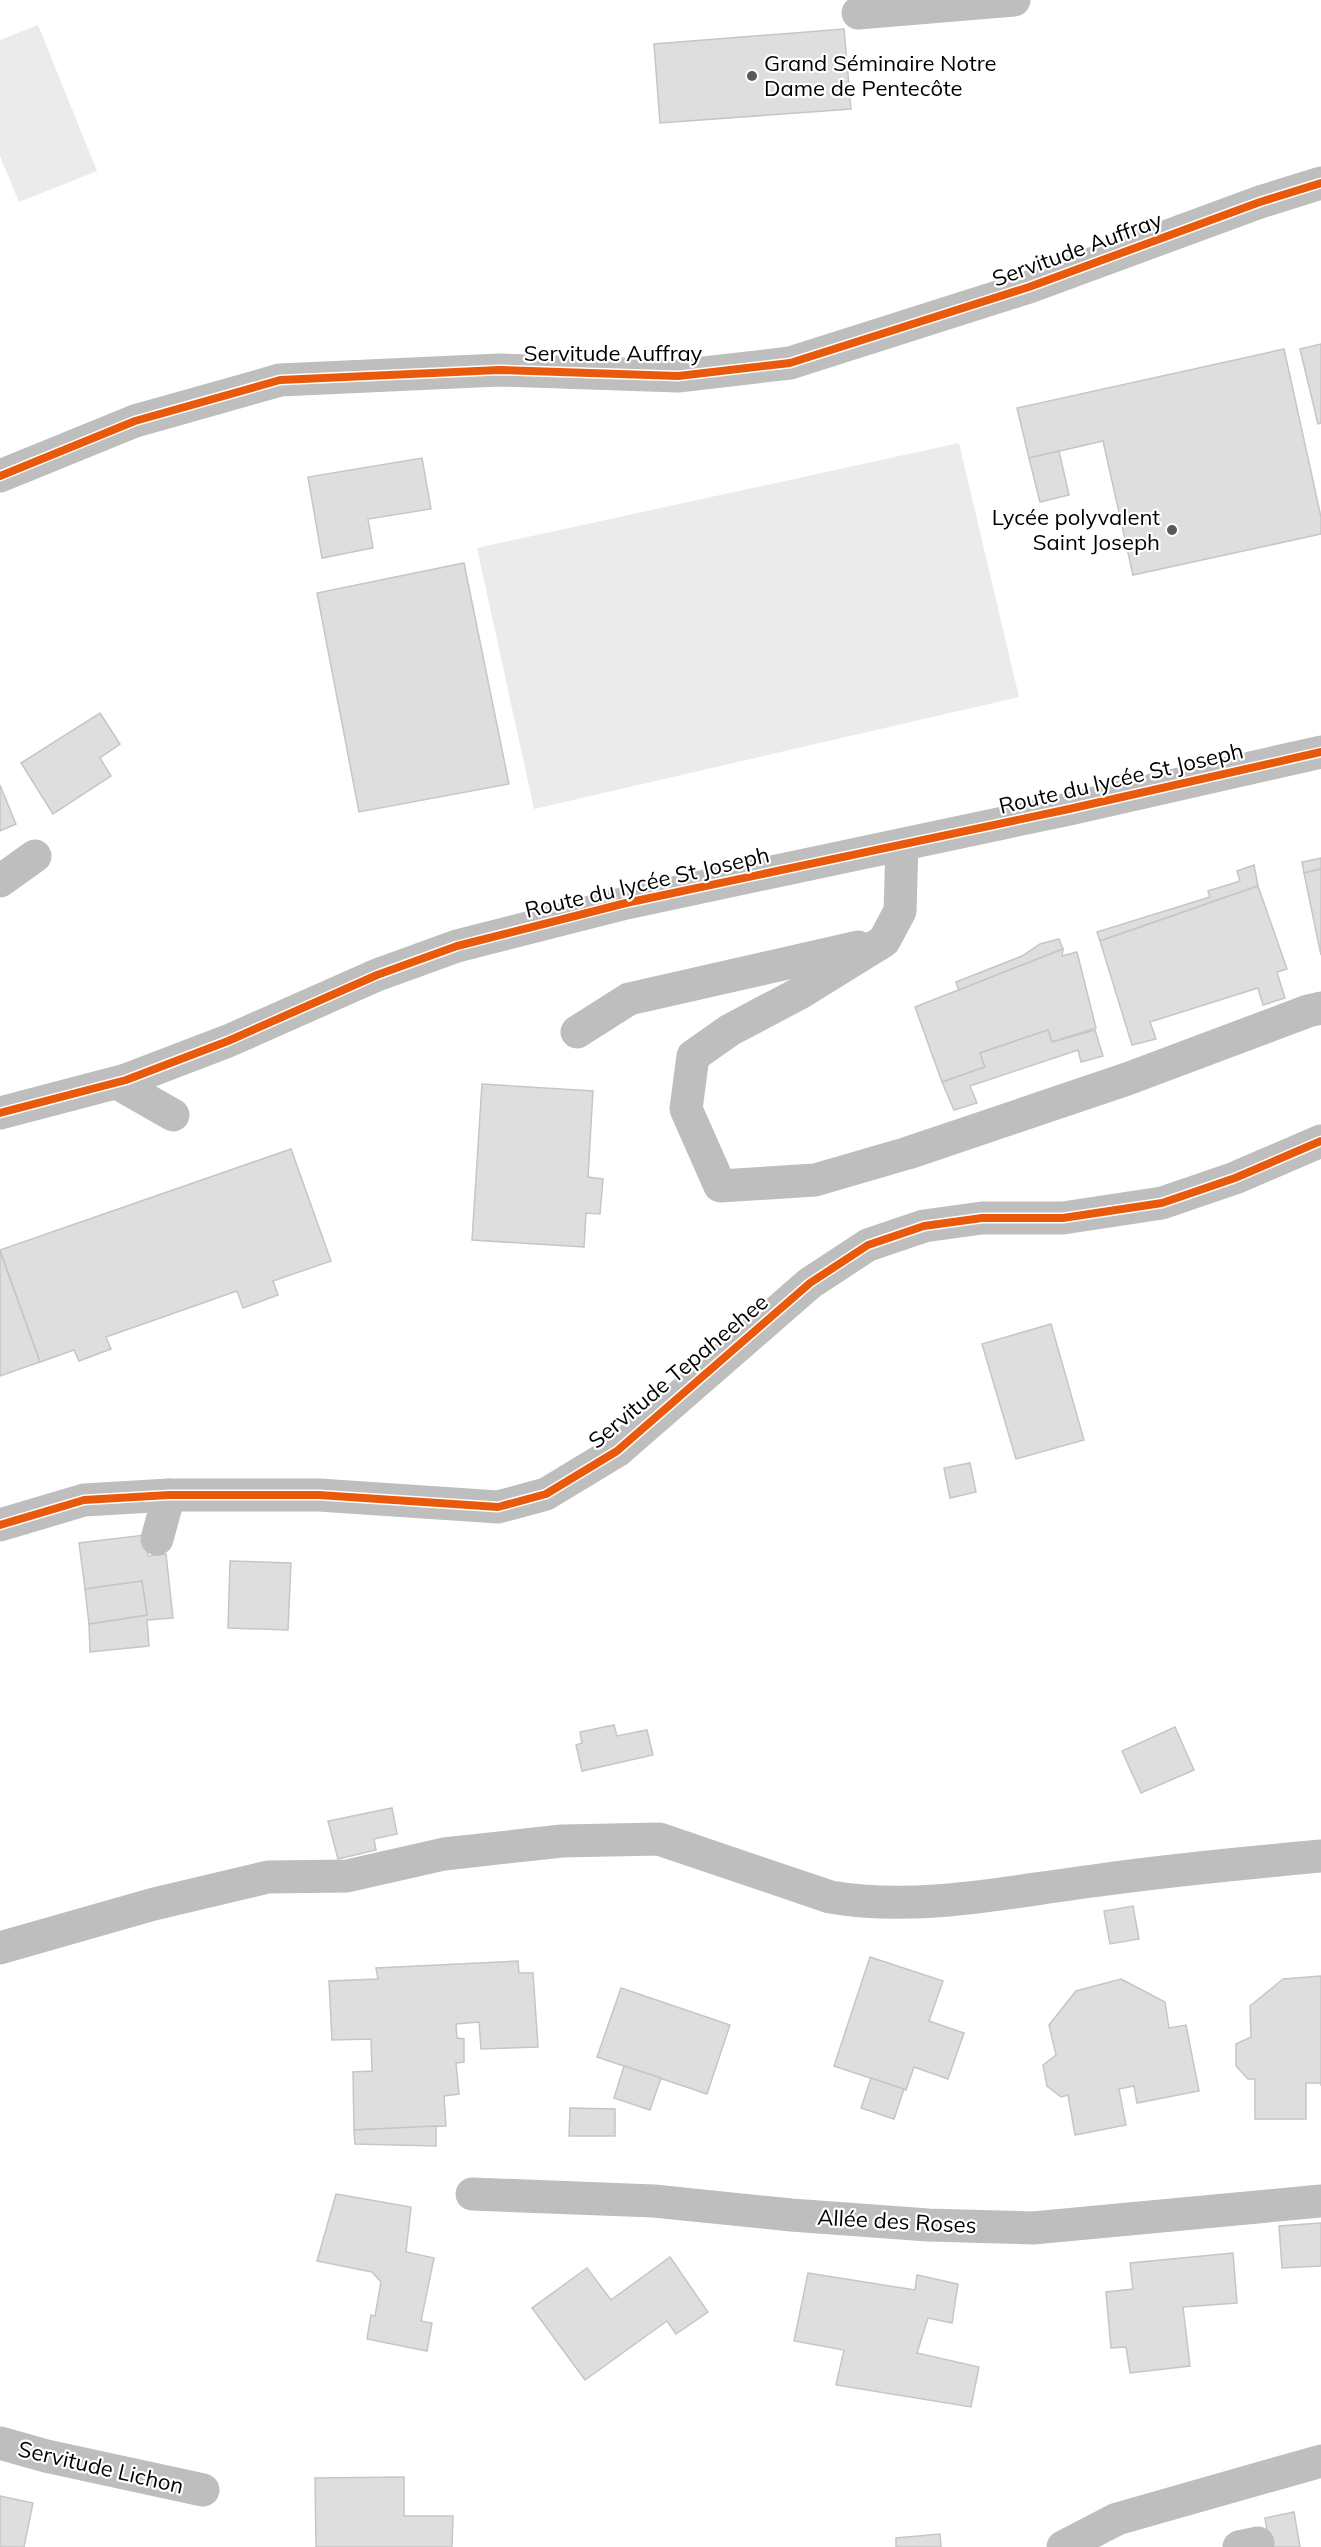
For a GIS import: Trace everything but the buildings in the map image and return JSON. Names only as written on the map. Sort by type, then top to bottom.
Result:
[{"type":"street","points":[[858,13],[1014,0]]},
{"type":"street","name":"Servitude Auffray","points":[[0,476],[135,421],[280,380],[499,370],[678,376],[790,363],[1029,287],[1260,202],[1321,183]]},
{"type":"street","name":"Route du lycée St Joseph","points":[[0,1113],[117,1083],[228,1041],[377,975],[457,946],[626,903],[1321,752]]},
{"type":"street","points":[[902,844],[900,911],[884,941],[800,993],[730,1030],[693,1056],[686,1109],[720,1186],[815,1180],[908,1153],[1127,1079],[1321,1008]]},
{"type":"street","points":[[0,881],[35,856]]},
{"type":"street","points":[[577,1032],[629,999],[884,941]]},
{"type":"street","points":[[117,1083],[173,1115]]},
{"type":"street","name":"Servitude Tepaheehee","points":[[0,1525],[84,1500],[169,1495],[319,1495],[498,1507],[546,1494],[617,1451],[810,1283],[868,1245],[924,1226],[982,1218],[1063,1218],[1162,1203],[1235,1178],[1321,1141]]},
{"type":"street","points":[[157,1539],[169,1495]]},
{"type":"street","points":[[0,1948],[154,1904],[268,1877],[347,1876],[444,1854],[542,1842],[659,1839],[830,1897],[849,1900],[928,1903],[1125,1876],[1321,1856]]},
{"type":"street","name":"Allée des Roses","points":[[472,2194],[654,2201],[871,2221],[1033,2228],[1321,2201]]},
{"type":"street","name":"Servitude Lichon","points":[[0,2443],[45,2456],[203,2490]]},
{"type":"street","points":[[1079,2544],[1117,2520],[1321,2461]]},
{"type":"shaded area","points":[[38,25],[97,171],[19,202],[0,156],[0,40]]},
{"type":"shaded area","points":[[959,443],[1019,697],[534,809],[477,548]]},
{"type":"cycle path","points":[[0,476],[135,421],[280,380],[499,370],[678,376],[790,363],[1029,287],[1260,202],[1321,183]]},
{"type":"cycle path","points":[[0,1113],[126,1080],[228,1041],[377,975],[457,946],[626,903],[1069,809],[1321,752]]},
{"type":"cycle path","points":[[0,1525],[84,1500],[169,1495],[319,1495],[498,1507],[546,1494],[617,1451],[810,1283],[868,1245],[924,1226],[982,1218],[1063,1218],[1162,1203],[1235,1178],[1321,1141]]},
{"type":"place","name":"Grand Séminaire Notre Dame de Pentecôte","points":[[752,76]]},
{"type":"place","name":"Lycée polyvalent Saint Joseph","points":[[1172,530]]}]
